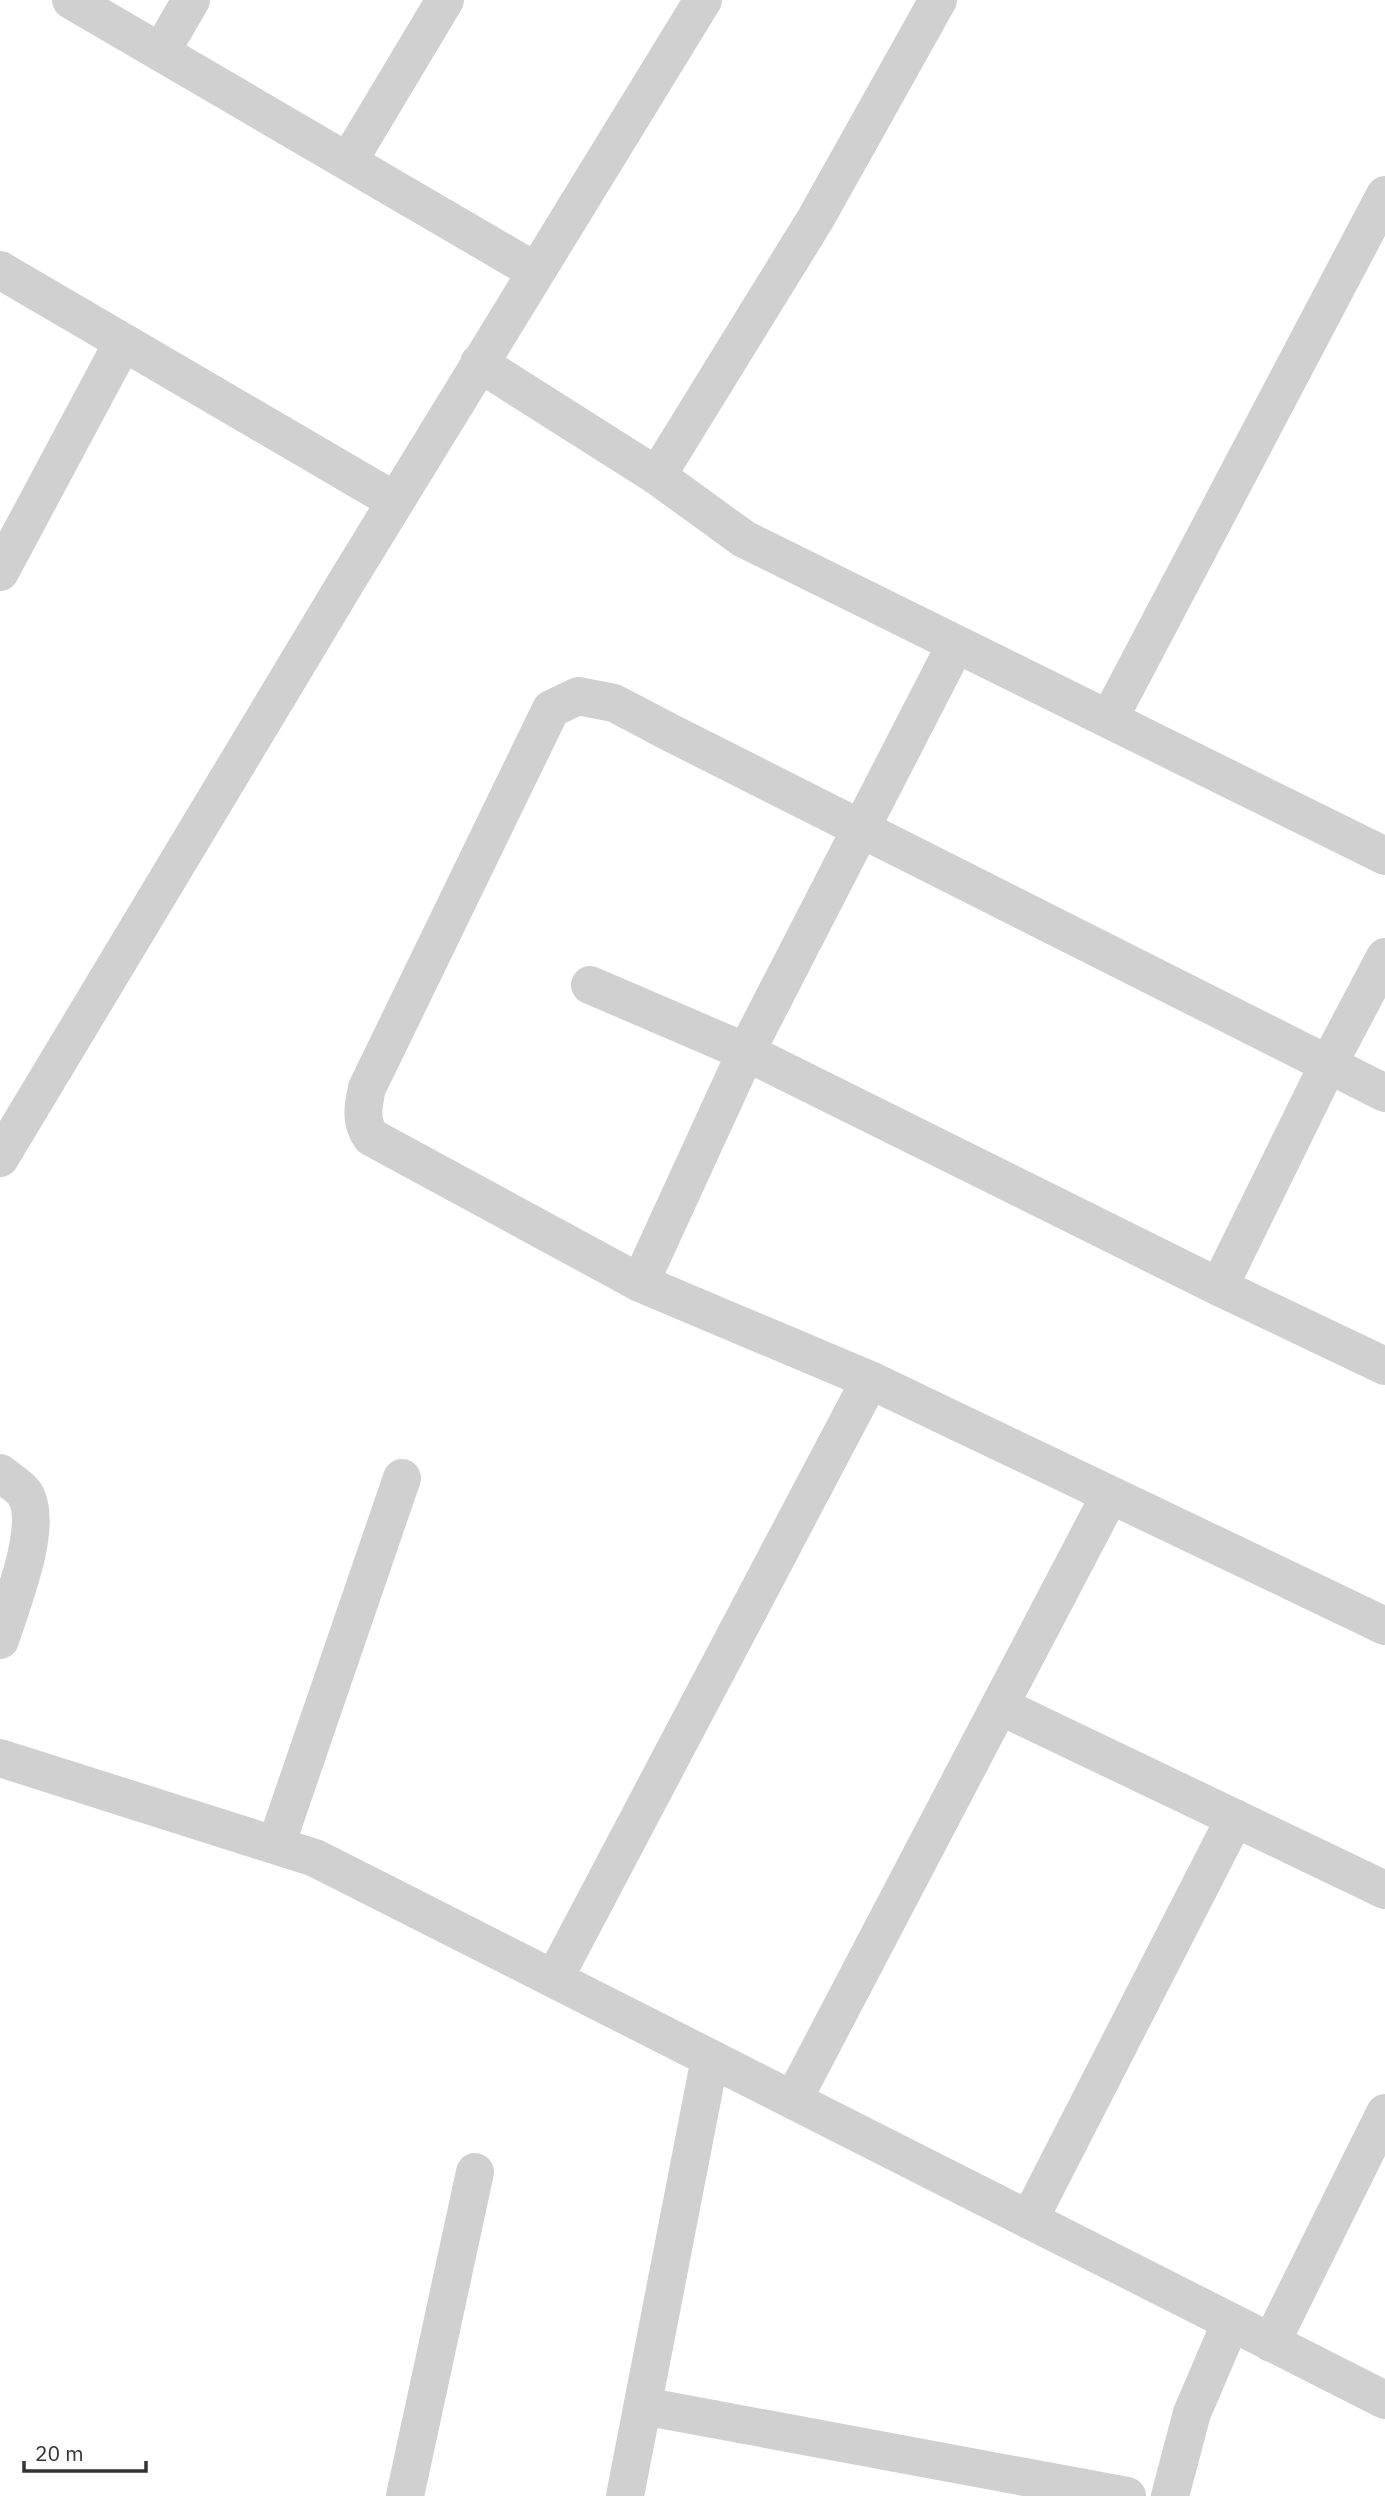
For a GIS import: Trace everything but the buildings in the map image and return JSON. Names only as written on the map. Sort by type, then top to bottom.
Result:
[{"type":"street","points":[[71,0],[535,271]]},
{"type":"street","points":[[161,52],[191,0]]},
{"type":"street","points":[[348,162],[445,0]]},
{"type":"street","points":[[0,1158],[535,271],[703,0]]},
{"type":"street","points":[[657,476],[816,218],[938,0]]},
{"type":"street","points":[[1109,719],[1385,195]]},
{"type":"street","points":[[0,270],[396,501]]},
{"type":"street","points":[[0,572],[123,342]]},
{"type":"street","points":[[480,363],[657,476],[744,539],[1385,856]]},
{"type":"street","points":[[640,1283],[746,1052],[956,644]]},
{"type":"street","points":[[1385,1093],[614,703],[578,696],[551,709],[368,1088],[363,1109],[364,1128],[371,1137],[640,1283],[870,1380],[1385,1626]]},
{"type":"street","points":[[1219,1287],[1328,1065],[1385,957]]},
{"type":"street","points":[[590,985],[746,1052],[1219,1287],[1385,1366]]},
{"type":"street","points":[[554,1979],[870,1380]]},
{"type":"street","points":[[0,1473],[24,1493],[33,1518],[26,1558],[0,1640]]},
{"type":"street","points":[[276,1845],[402,1478]]},
{"type":"street","points":[[793,2100],[1110,1495]]},
{"type":"street","points":[[1000,1706],[1385,1890]]},
{"type":"street","points":[[0,1758],[315,1858],[1385,2400]]},
{"type":"street","points":[[1029,2220],[1235,1818]]},
{"type":"street","points":[[625,2496],[710,2058]]},
{"type":"street","points":[[1271,2343],[1385,2113]]},
{"type":"street","points":[[405,2496],[475,2172]]},
{"type":"street","points":[[1170,2496],[1192,2413],[1231,2322]]},
{"type":"street","points":[[643,2406],[1127,2496]]}]
